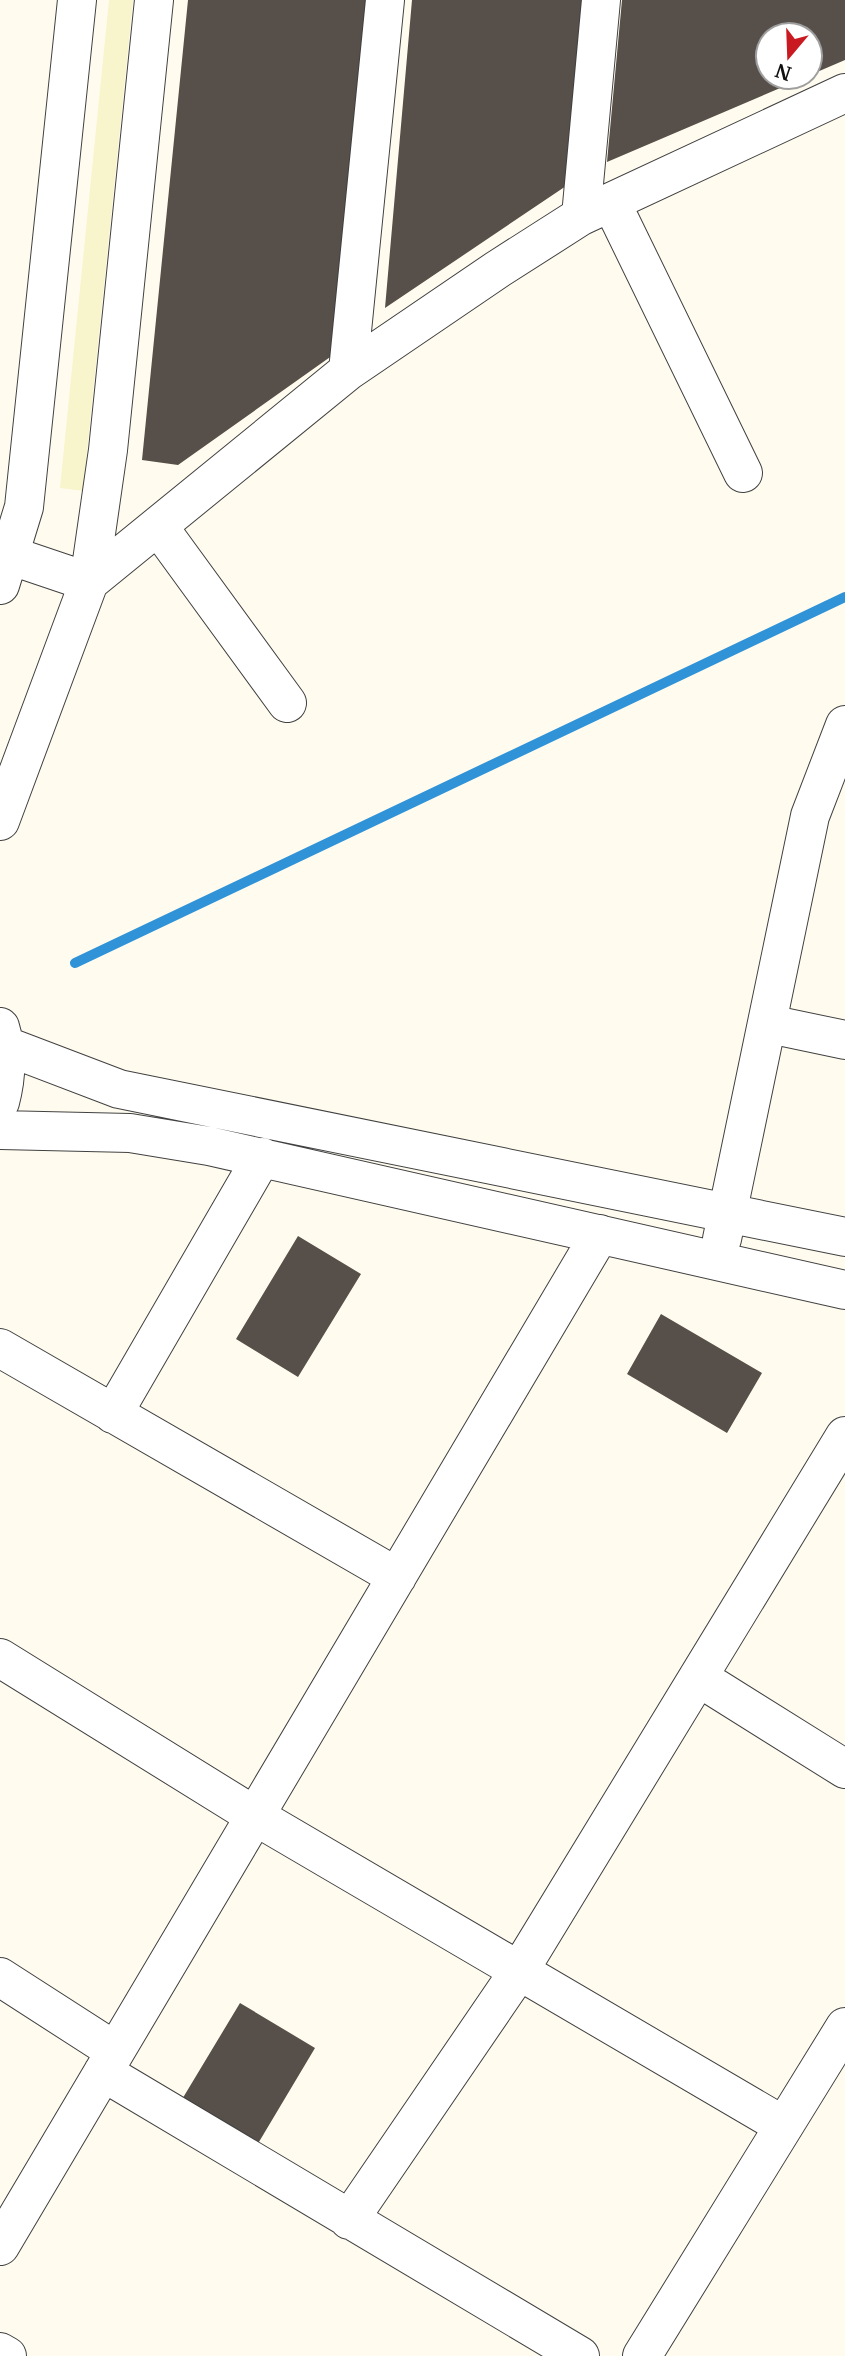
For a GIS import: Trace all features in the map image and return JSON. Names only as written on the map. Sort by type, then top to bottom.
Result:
[{"type":"street","points":[[77,0],[24,507],[5,570],[89,582],[348,371],[596,209],[845,93]]},
{"type":"street","points":[[0,821],[89,582],[108,450],[154,0]]},
{"type":"street","points":[[348,371],[385,0]]},
{"type":"street","points":[[601,0],[596,209],[743,472]]},
{"type":"street","points":[[158,526],[286,703]]},
{"type":"street","points":[[717,1262],[769,1024],[810,816],[845,725]]},
{"type":"street","points":[[769,1024],[845,1040]]},
{"type":"street","points":[[0,1102],[6,1082],[3,1036],[119,1089],[845,1237]]},
{"type":"street","points":[[0,1130],[131,1133],[261,1157],[845,1290]]},
{"type":"street","points":[[113,1413],[261,1157]]},
{"type":"street","points":[[0,2246],[600,1234]]},
{"type":"street","points":[[0,1348],[397,1577]]},
{"type":"street","points":[[349,2220],[519,1971],[845,1436]]},
{"type":"street","points":[[0,1658],[255,1816],[784,2126]]},
{"type":"street","points":[[698,1677],[845,1769]]},
{"type":"street","points":[[0,1977],[109,2062],[349,2220],[580,2356]]},
{"type":"street","points":[[642,2356],[845,2027]]},
{"type":"street","points":[[0,2352],[7,2356]]},
{"type":"shaded area","points":[[109,0],[133,0],[83,491],[60,488]]},
{"type":"building","points":[[188,0],[367,0],[333,355],[178,465],[142,460]]},
{"type":"building","points":[[412,0],[585,0],[569,184],[385,308]]},
{"type":"building","points":[[622,0],[845,0],[845,60],[824,69],[824,21],[754,21],[754,91],[773,91],[607,162]]},
{"type":"building","points":[[298,1236],[361,1274],[298,1377],[236,1339]]},
{"type":"building","points":[[661,1314],[762,1373],[727,1433],[627,1374]]},
{"type":"building","points":[[240,2003],[315,2048],[253,2152],[178,2106]]},
{"type":"waterway","points":[[75,963],[845,597]]}]
